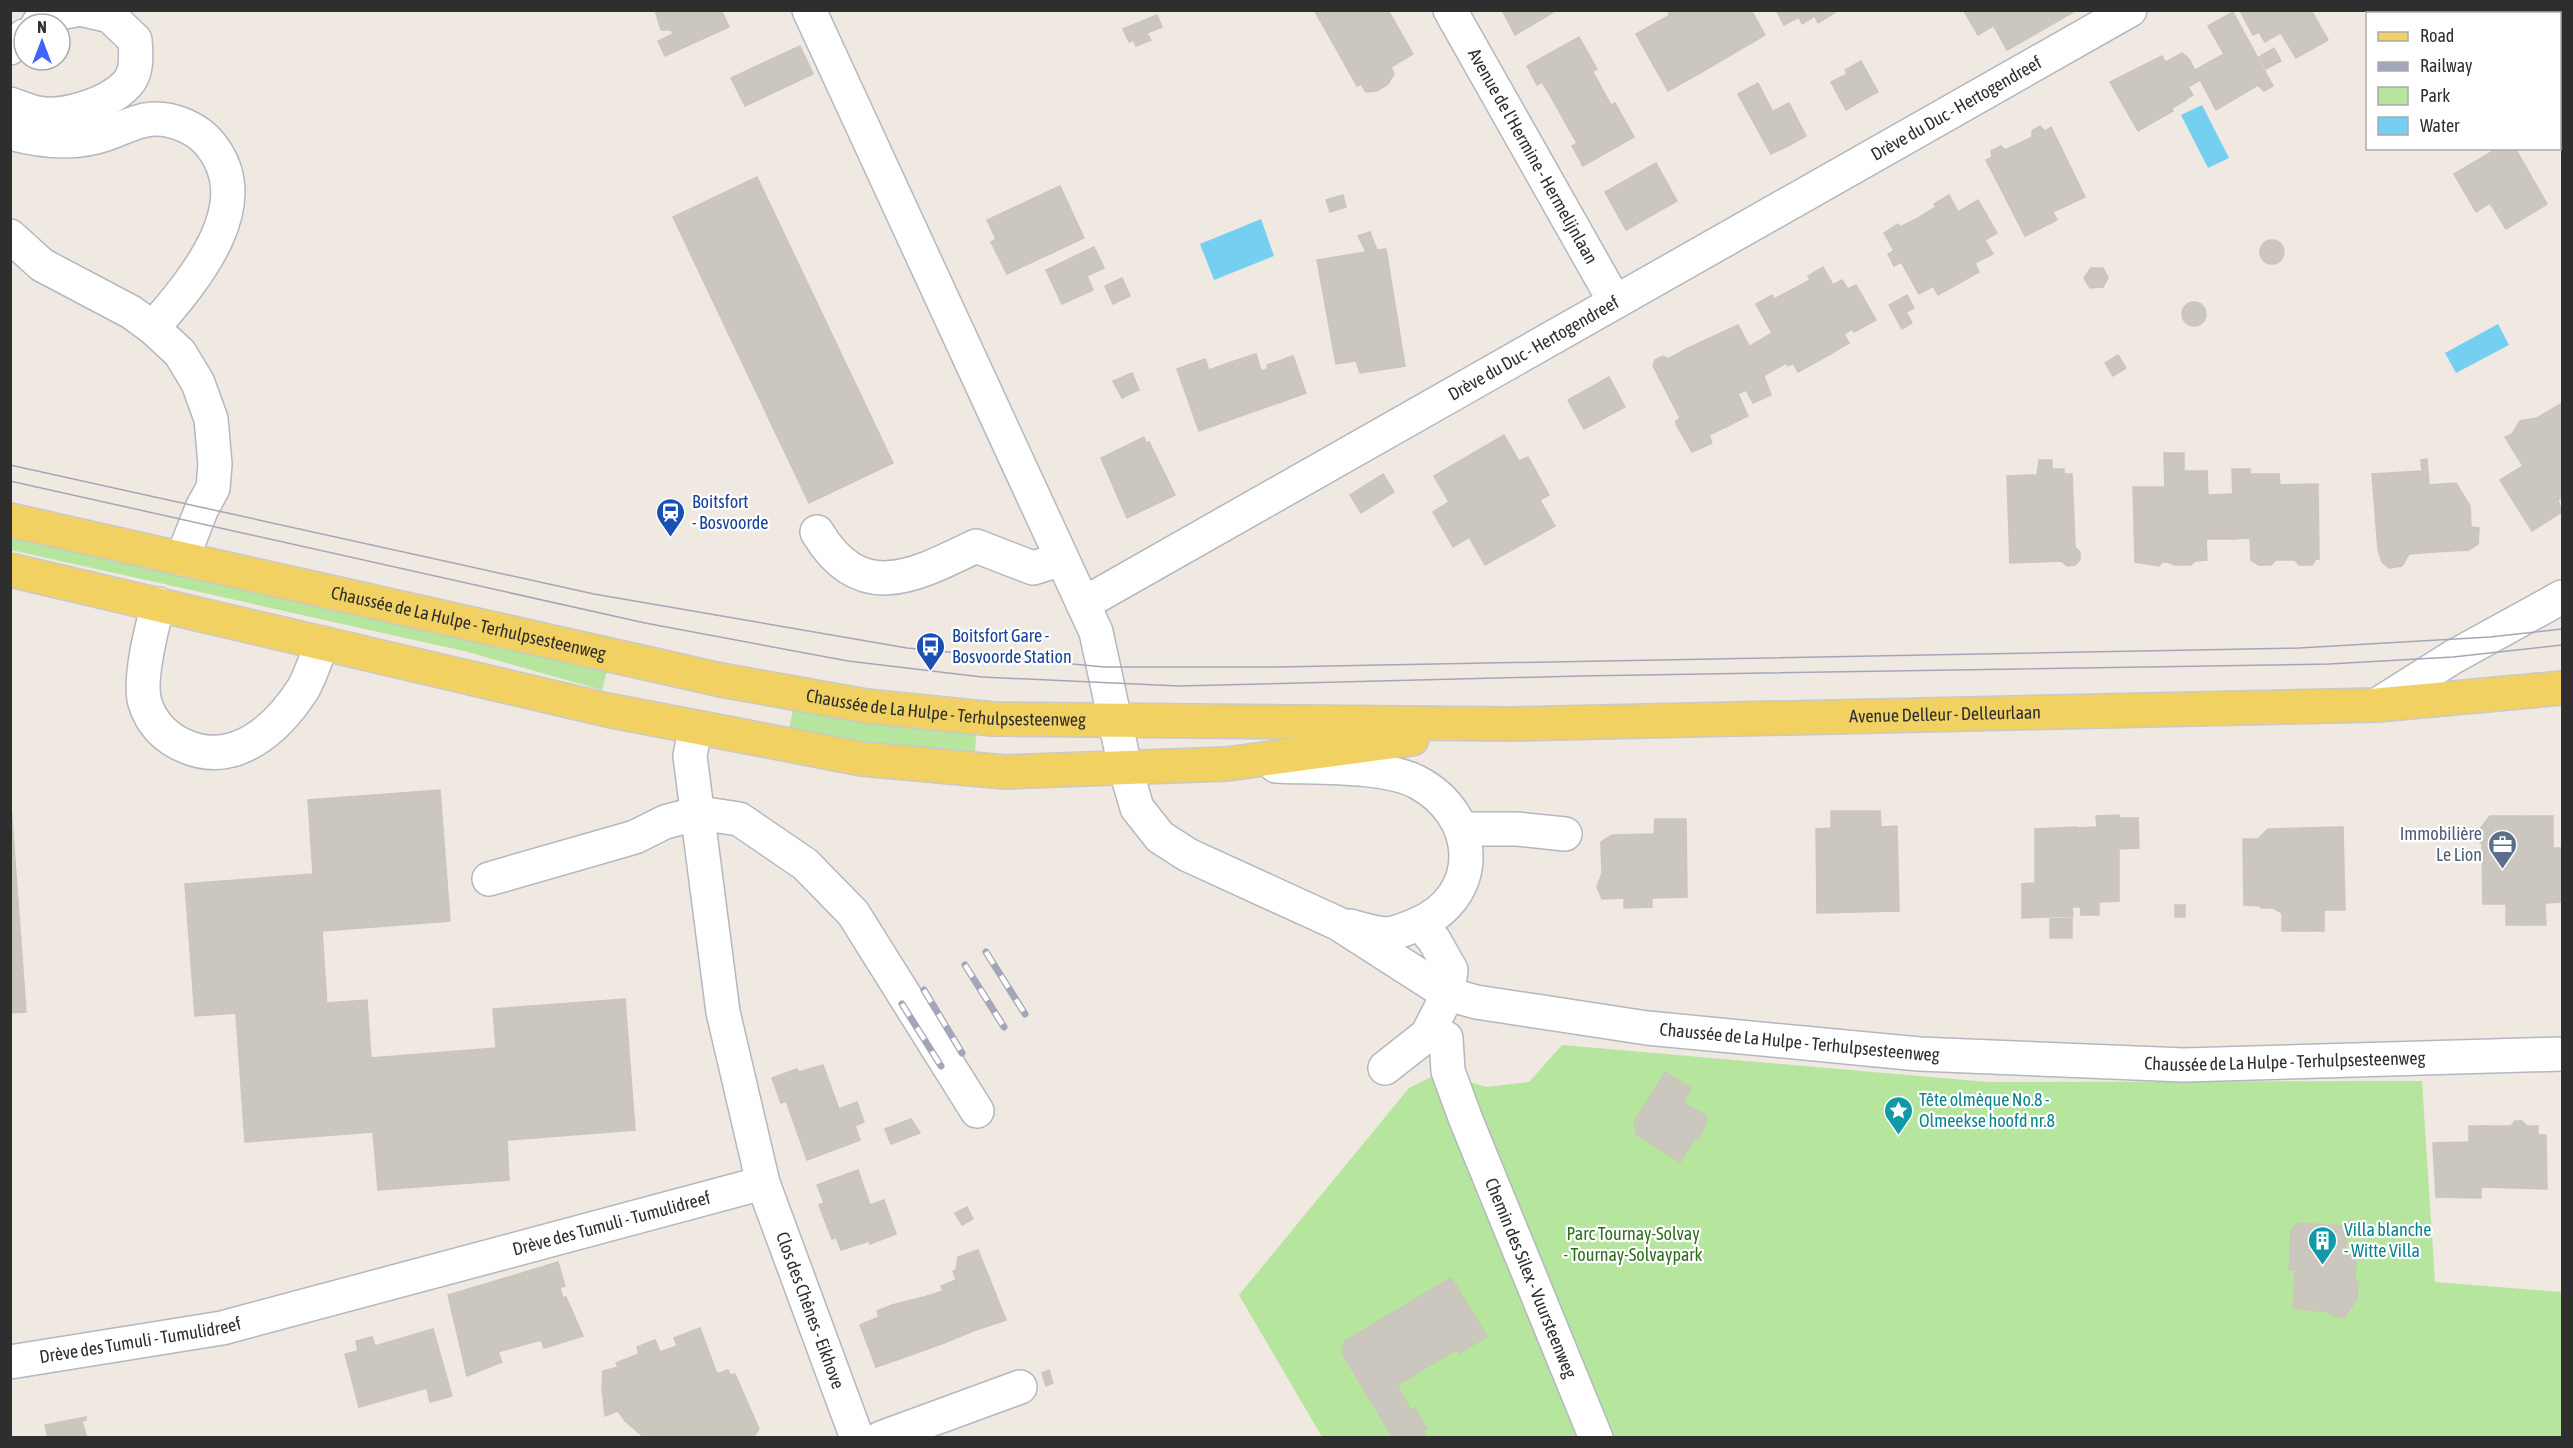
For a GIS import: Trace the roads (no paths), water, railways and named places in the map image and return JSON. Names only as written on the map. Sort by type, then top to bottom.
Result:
[{"type":"main road","name":"Chaussée de La Hulpe - Terhulpsesteenweg","points":[[10,520],[721,680],[866,706],[993,719],[1116,718],[1512,724]]},
{"type":"main road","points":[[10,570],[695,729],[862,759],[931,768],[1005,772],[1227,764],[1512,724]]},
{"type":"main road","name":"Avenue Delleur - Delleurlaan","points":[[1512,724],[2377,705],[2562,688]]},
{"type":"street","points":[[10,104],[39,113],[80,110],[106,100],[129,83],[137,60],[135,40],[110,15],[84,10]]},
{"type":"street","points":[[809,10],[1100,644],[1125,768]]},
{"type":"street","name":"Avenue de l'Hermine - Hermelijnlaan","points":[[1450,10],[1615,302]]},
{"type":"street","name":"Drève du Duc - Hertogendreef","points":[[1083,604],[2130,10]]},
{"type":"street","points":[[10,133],[35,140],[68,140],[103,135],[131,124],[154,119],[178,123],[203,135],[224,160],[227,195],[222,230],[200,272],[153,328]]},
{"type":"street","points":[[10,236],[42,265],[131,312],[153,328],[180,353],[192,373],[212,419],[215,464],[213,488],[202,508],[182,559]]},
{"type":"street","points":[[817,532],[829,552],[846,566],[870,576],[891,579],[916,574],[976,546],[1033,568],[1062,559]]},
{"type":"street","points":[[2377,705],[2452,657],[2562,597]]},
{"type":"street","points":[[158,604],[148,640],[144,701],[156,725],[170,740],[195,750],[220,752],[244,748],[268,732],[303,689],[322,643]]},
{"type":"street","points":[[695,729],[690,756],[723,1012],[763,1183]]},
{"type":"street","points":[[1227,764],[1395,774],[1417,782],[1454,812],[1463,829],[1466,855],[1461,882],[1452,899],[1420,923],[1387,934],[1339,924]]},
{"type":"street","name":"Chaussée de La Hulpe - Terhulpsesteenweg","points":[[1125,768],[1137,808],[1160,837],[1188,855],[1339,924],[1444,1017],[1476,1002],[1647,1028],[1920,1054],[2184,1065],[2562,1054]]},
{"type":"street","points":[[489,879],[635,837],[664,822],[699,813],[739,819],[805,864],[854,914],[977,1111]]},
{"type":"street","points":[[1463,829],[1517,829],[1565,834]]},
{"type":"street","name":"Chemin des Silex - Vuursteenweg","points":[[1420,923],[1434,940],[1451,970],[1444,1017],[1448,1071],[1596,1437]]},
{"type":"street","points":[[1385,1068],[1427,1035],[1444,1017]]},
{"type":"street","name":"Drève des Tumuli - Tumulidreef","points":[[10,1362],[222,1328],[763,1183]]},
{"type":"street","name":"Clos des Chênes - Eikhove","points":[[763,1183],[857,1437]]},
{"type":"street","points":[[881,1437],[1020,1386]]},
{"type":"water","points":[[2202,105],[2229,158],[2208,168],[2181,115]]},
{"type":"water","points":[[1261,219],[1274,256],[1214,280],[1200,244]]},
{"type":"water","points":[[2498,324],[2509,345],[2456,373],[2445,353]]},
{"type":"tram line","points":[[10,465],[594,594],[907,648],[1104,667],[1277,667],[2299,648],[2490,637],[2562,629]]},
{"type":"tram line","points":[[10,481],[645,623],[848,661],[982,677],[1179,686],[1580,676],[2329,664],[2453,657],[2562,645]]},
{"type":"railway","points":[[986,952],[1025,1014]]},
{"type":"railway","points":[[965,965],[1004,1027]]},
{"type":"railway","points":[[924,990],[962,1053]]},
{"type":"railway","points":[[902,1004],[941,1066]]},
{"type":"place","name":"Boitsfort - Bosvoorde","points":[[671,538]]},
{"type":"place","name":"Boitsfort Gare - Bosvoorde Station","points":[[931,672]]},
{"type":"place","name":"Immobilière Le Lion","points":[[2503,870]]},
{"type":"place","name":"Tête olmèque No.8 - Olmeekse hoofd nr.8","points":[[1898,1136]]},
{"type":"place","name":"Villa blanche - Witte Villa","points":[[2323,1266]]},
{"type":"park label","name":"Parc Tournay-Solvay - Tournay-Solvaypark","points":[[1633,1244]]}]
